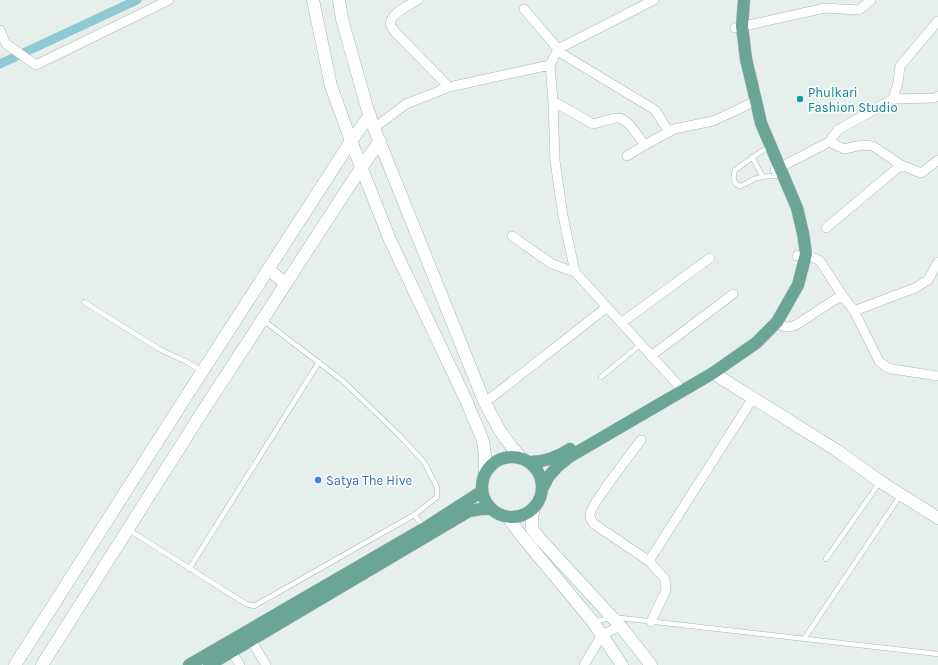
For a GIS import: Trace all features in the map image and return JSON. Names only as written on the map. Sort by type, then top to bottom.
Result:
[{"type":"main road","points":[[737,0],[740,62],[753,102],[762,123],[794,222],[801,255],[798,285],[777,322],[756,343],[713,373],[640,411],[565,452],[550,459],[539,462],[511,456],[500,458],[491,464],[485,472],[482,482],[482,492],[490,509],[498,514],[508,517],[527,513],[540,499],[542,489],[548,476],[569,457],[640,411],[678,385],[734,351],[752,337],[766,325],[783,302],[801,255]]},
{"type":"main road","points":[[738,27],[744,0]]},
{"type":"main road","points":[[753,102],[756,124],[766,150],[777,171]]},
{"type":"main road","points":[[526,460],[537,470],[541,479],[542,489]]},
{"type":"main road","points":[[189,665],[425,528],[482,492]]},
{"type":"main road","points":[[209,665],[469,511],[490,509]]},
{"type":"street","points":[[0,30],[6,44],[36,65],[169,0]]},
{"type":"street","points":[[313,0],[331,86],[351,141],[390,240],[466,400],[483,441],[485,472]]},
{"type":"street","points":[[339,0],[342,19],[374,128],[484,401],[500,431],[511,446],[526,460]]},
{"type":"street","points":[[418,0],[396,13],[391,19],[391,26],[395,32],[449,87]]},
{"type":"street","points":[[654,0],[558,49],[550,65],[555,161],[563,216],[576,272],[678,385]]},
{"type":"street","points":[[738,27],[825,8],[859,10],[871,0]]},
{"type":"street","points":[[524,9],[564,55],[655,110],[669,132]]},
{"type":"street","points":[[893,99],[898,83],[900,66],[938,21]]},
{"type":"street","points":[[374,128],[406,104],[449,87],[550,65]]},
{"type":"street","points":[[777,171],[829,142],[838,130],[893,99],[937,100]]},
{"type":"street","points":[[553,101],[593,124],[599,124],[617,118],[622,119],[631,127],[645,145]]},
{"type":"street","points":[[627,156],[674,129],[713,121],[753,102]]},
{"type":"street","points":[[15,665],[202,371],[351,141],[370,115]]},
{"type":"street","points":[[42,665],[199,417],[380,141]]},
{"type":"street","points":[[829,142],[844,149],[862,145],[873,146],[901,165],[921,173],[938,160]]},
{"type":"street","points":[[826,228],[901,165]]},
{"type":"street","points":[[512,236],[552,264],[576,272]]},
{"type":"street","points":[[801,255],[820,261],[854,311],[880,361],[885,366],[892,369],[938,376]]},
{"type":"street","points":[[621,323],[710,258]]},
{"type":"street","points":[[854,311],[915,288],[928,280],[938,262]]},
{"type":"street","points":[[268,269],[286,284]]},
{"type":"street","points":[[651,356],[732,294]]},
{"type":"street","points":[[777,322],[783,327],[796,325],[842,295]]},
{"type":"street","points":[[484,401],[492,397],[607,307]]},
{"type":"street","points":[[713,373],[836,450],[881,482],[938,518]]},
{"type":"street","points":[[649,562],[753,398]]},
{"type":"street","points":[[641,440],[591,510],[590,515],[594,524],[649,562],[665,579],[666,590],[651,622]]},
{"type":"street","points":[[534,507],[532,530],[616,622],[651,665]]},
{"type":"street","points":[[508,517],[520,534],[593,622],[622,665]]},
{"type":"street","points":[[584,665],[602,635],[616,622]]},
{"type":"street","points":[[251,640],[262,664]]},
{"type":"street","points":[[232,652],[240,665]]},
{"type":"lane","points":[[766,150],[752,157],[735,170],[733,177],[734,181],[739,186],[777,171]]},
{"type":"lane","points":[[752,157],[763,177]]},
{"type":"lane","points":[[84,302],[159,349],[202,371]]},
{"type":"lane","points":[[128,530],[246,604],[254,606],[414,515],[437,497],[437,487],[424,462],[399,435],[343,381],[263,320]]},
{"type":"lane","points":[[601,377],[640,344]]},
{"type":"lane","points":[[189,569],[319,362]]},
{"type":"lane","points":[[826,559],[881,482]]},
{"type":"lane","points":[[804,639],[901,494]]},
{"type":"lane","points":[[414,515],[425,528]]},
{"type":"lane","points":[[593,622],[651,622],[938,654]]},
{"type":"waterway","points":[[0,64],[137,0]]},
{"type":"place","name":"Phulkari Fashion Studio","points":[[800,99]]},
{"type":"place","name":"Satya The Hive","points":[[318,480]]}]
